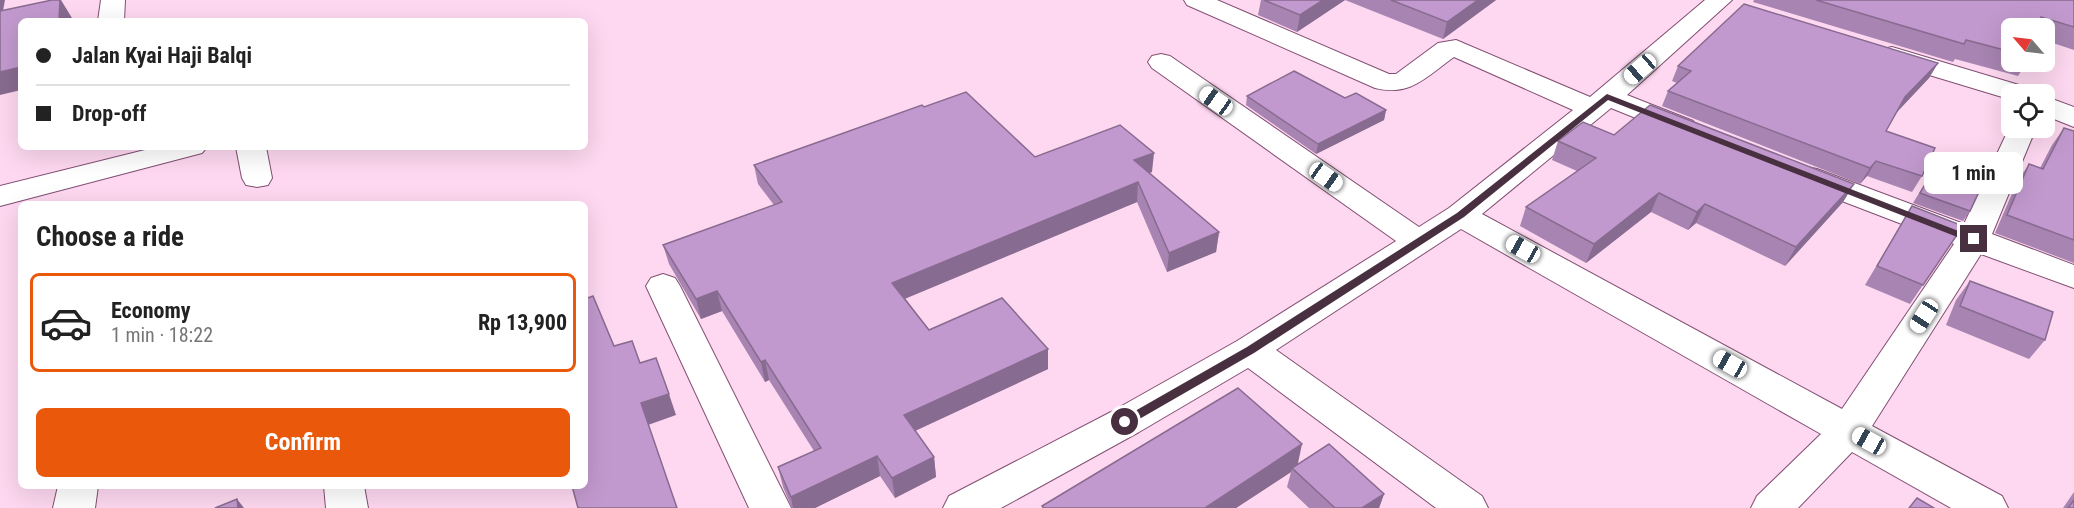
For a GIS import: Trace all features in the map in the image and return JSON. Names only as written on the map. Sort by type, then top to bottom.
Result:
[{"type":"street","points":[[111,18],[113,0]]},
{"type":"street","points":[[1196,0],[1385,82],[1402,82],[1447,49],[1456,48],[1600,103],[1707,137]]},
{"type":"street","points":[[982,504],[1251,350],[1460,215],[1722,2]]},
{"type":"street","points":[[1872,49],[2001,88]]},
{"type":"street","points":[[1161,62],[1418,241]]},
{"type":"street","points":[[2055,109],[2074,118]]},
{"type":"street","points":[[1772,508],[1850,430],[1974,239],[2018,138]]},
{"type":"street","points":[[0,196],[117,156],[167,150]]},
{"type":"street","points":[[252,150],[257,178]]},
{"type":"street","points":[[1784,168],[2074,277]]},
{"type":"street","points":[[1460,215],[1987,508]]},
{"type":"street","points":[[663,286],[770,508]]},
{"type":"street","points":[[1251,350],[1467,508]]},
{"type":"street","points":[[75,508],[78,489]]},
{"type":"street","points":[[344,489],[347,508]]},
{"type":"building","points":[[60,0],[59,18],[18,18],[18,68],[0,72],[0,11]]},
{"type":"building","points":[[1264,0],[1323,0],[1300,15]]},
{"type":"building","points":[[1391,0],[1478,0],[1447,22]]},
{"type":"building","points":[[1816,0],[2074,0],[2074,27],[2055,21],[2055,18],[2001,18],[2001,49],[1966,40],[1964,44]]},
{"type":"building","points":[[1744,4],[1938,63],[1905,97],[1886,131],[1935,148],[1922,176],[1876,161],[1870,168],[1668,91],[1691,71],[1678,66]]},
{"type":"building","points":[[1294,71],[1345,98],[1356,93],[1386,110],[1318,144],[1247,96]]},
{"type":"building","points":[[966,92],[1035,157],[1120,125],[1154,153],[1134,160],[1219,232],[1169,253],[1138,182],[892,283],[929,330],[1002,298],[1048,349],[904,415],[934,457],[892,478],[877,456],[791,497],[778,467],[821,448],[765,360],[761,362],[717,291],[696,299],[663,245],[782,202],[754,165],[922,105],[924,107]]},
{"type":"building","points":[[1650,105],[1854,184],[1796,247],[1705,204],[1697,212],[1659,193],[1594,244],[1526,207],[1596,158],[1558,141],[1583,122],[1614,135]]},
{"type":"building","points":[[2064,128],[2074,131],[2074,240],[2007,215],[2029,164],[2043,169]]},
{"type":"building","points":[[1938,162],[1986,177],[1970,211],[1920,193]]},
{"type":"building","points":[[1912,206],[1963,226],[1923,285],[1877,266]]},
{"type":"building","points":[[1970,281],[2053,312],[2045,340],[1960,306]]},
{"type":"building","points":[[593,296],[614,346],[632,341],[640,363],[656,358],[669,394],[641,403],[677,508],[578,508],[573,489],[588,489],[588,298]]},
{"type":"building","points":[[1238,388],[1302,444],[1205,508],[1044,508],[1042,506]]},
{"type":"building","points":[[1329,444],[1384,494],[1362,508],[1335,508],[1292,468]]},
{"type":"building","points":[[1917,498],[1934,508],[1909,508]]},
{"type":"building","points":[[237,499],[238,508],[215,508]]},
{"type":"building","points":[[2074,500],[2074,508],[2068,508]]},
{"type":"route","points":[[1125,422],[1251,350],[1460,215],[1607,97],[1795,172],[1974,239]]}]
